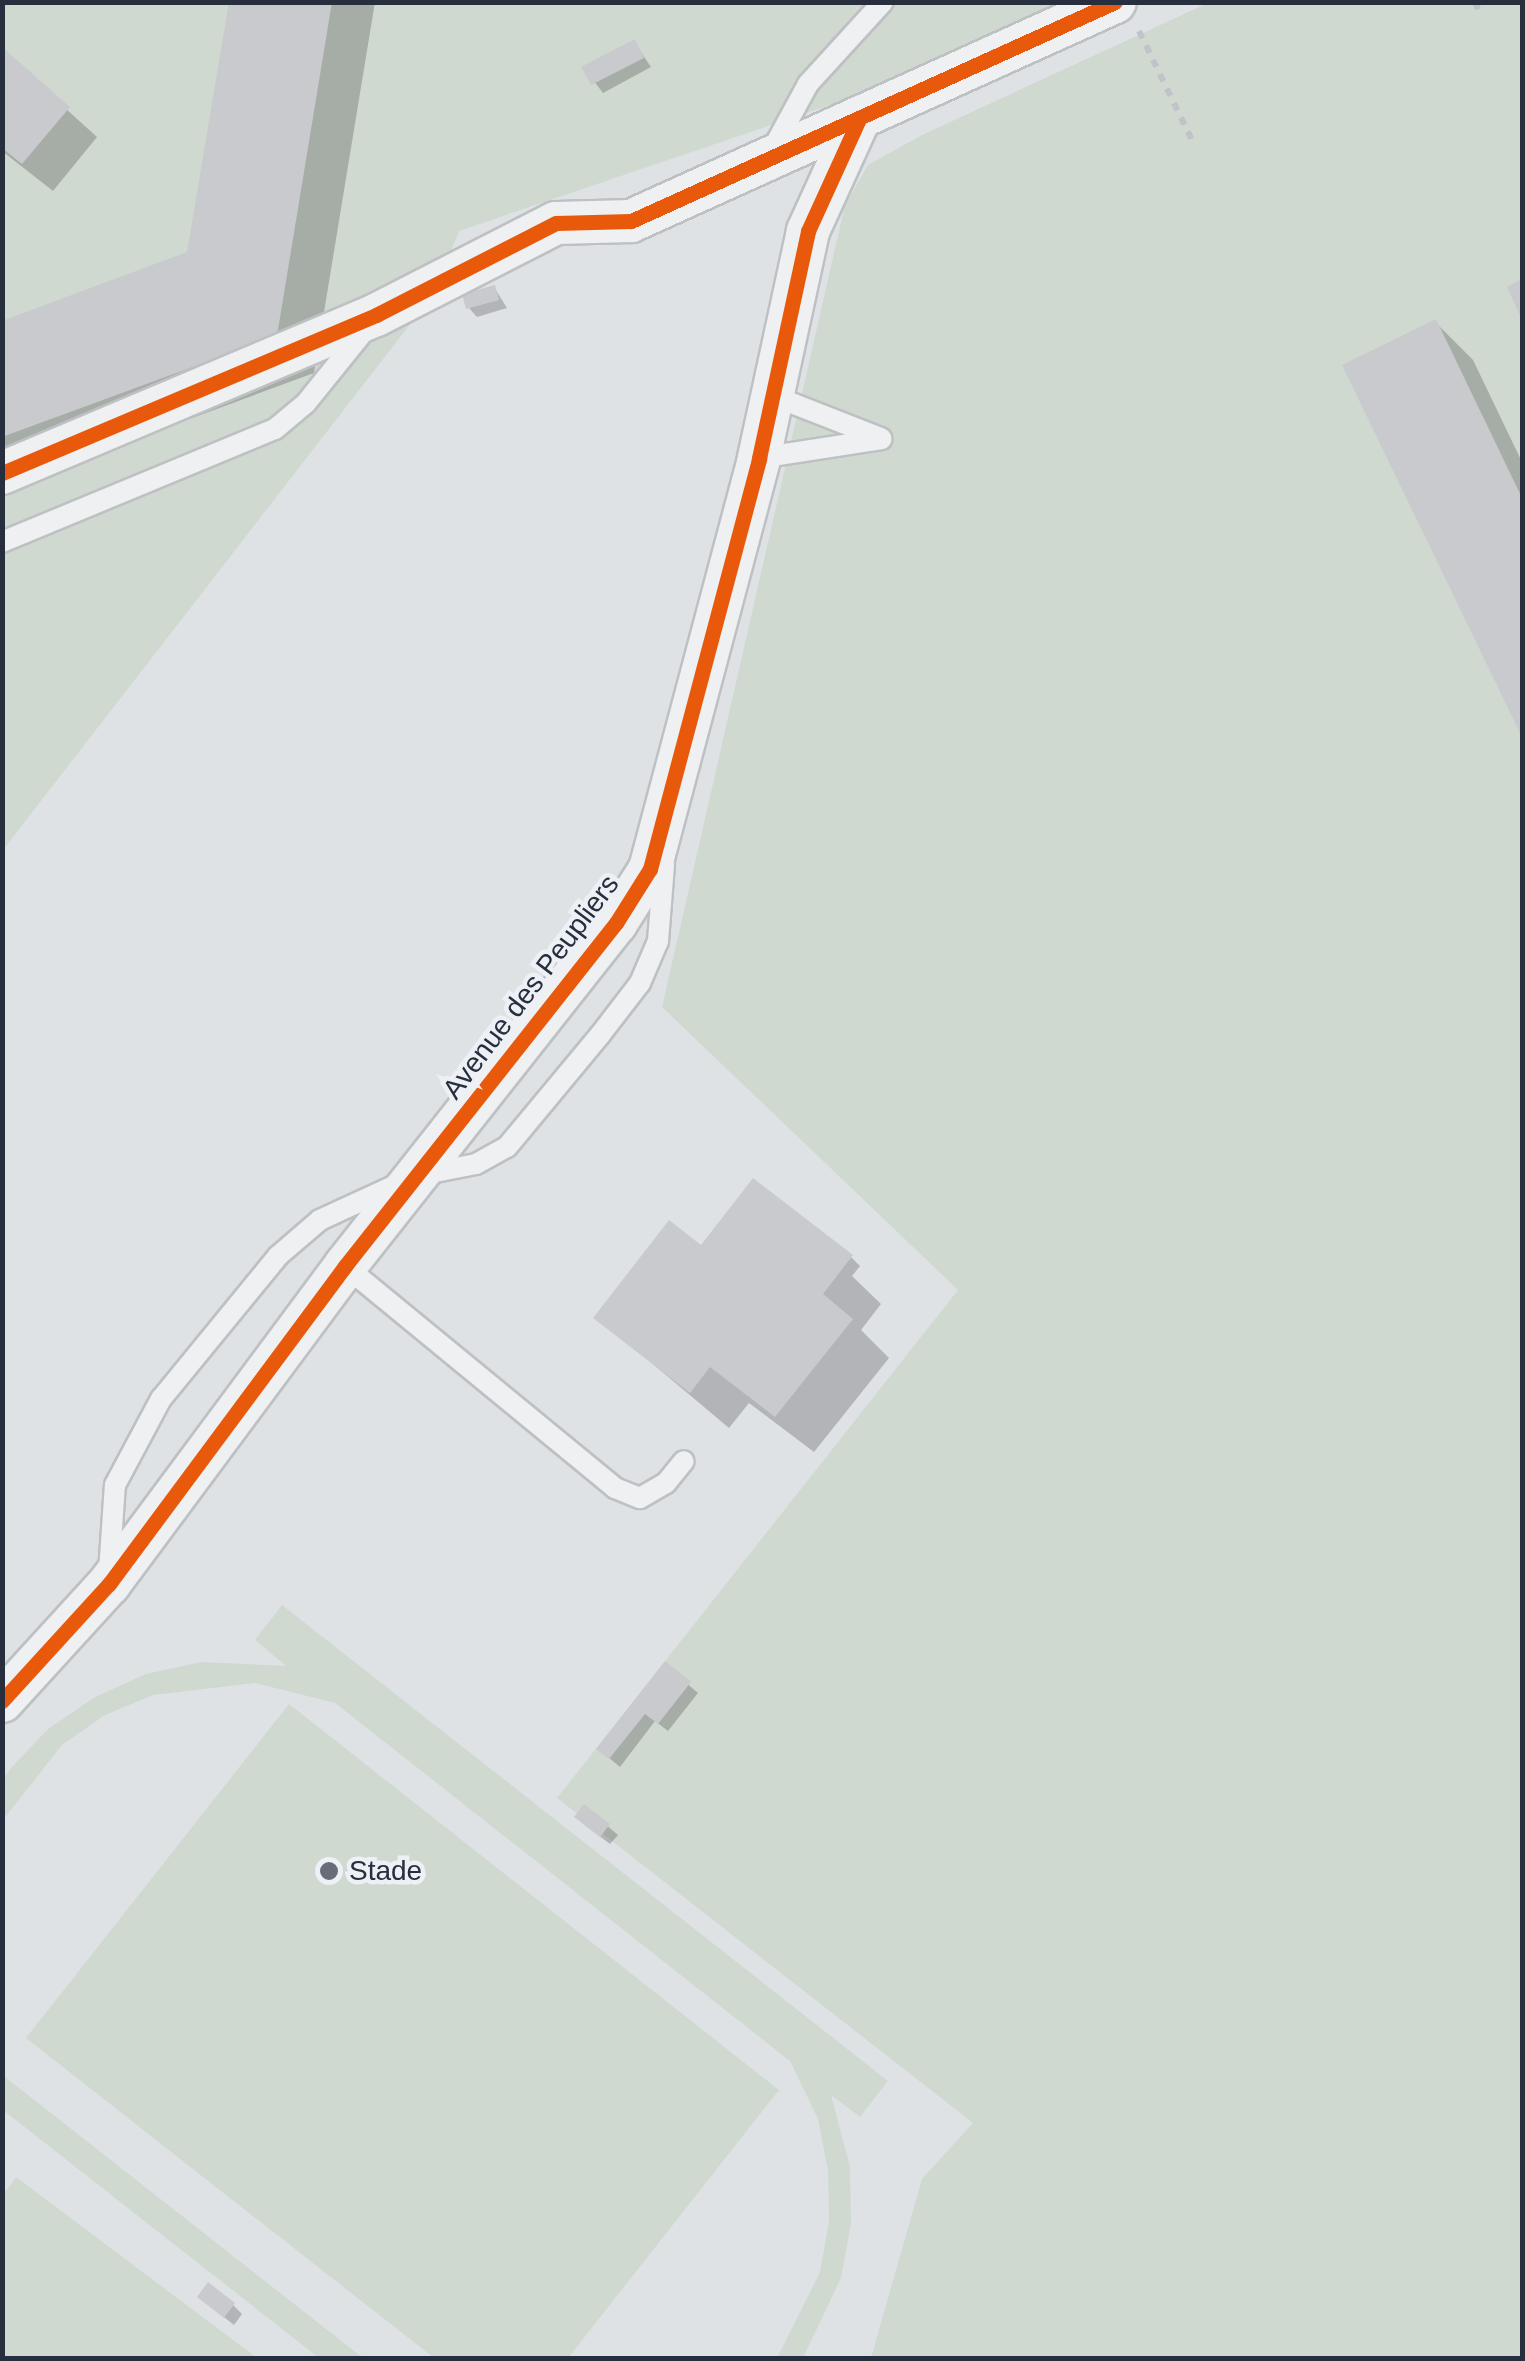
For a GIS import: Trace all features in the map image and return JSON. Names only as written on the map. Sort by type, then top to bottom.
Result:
[{"type":"street","points":[[2,472],[376,315],[556,224],[631,220],[860,117],[1124,11]]},
{"type":"street","name":"Avenue des Peupliers","points":[[2,1701],[109,1584],[345,1266],[616,923],[650,869],[666,825],[760,458],[808,232],[860,117]]},
{"type":"lane","points":[[766,162],[808,84],[884,2]]},
{"type":"lane","points":[[2,542],[276,429],[306,404],[376,315]]},
{"type":"lane","points":[[760,458],[882,438],[771,395]]},
{"type":"lane","points":[[109,1584],[114,1485],[161,1399],[278,1256],[320,1220],[418,1176],[476,1164],[526,1132],[640,983],[658,940],[666,825]]},
{"type":"lane","points":[[345,1266],[615,1488],[640,1498],[666,1483],[684,1461]]},
{"type":"path","points":[[1124,11],[1193,142]]},
{"type":"shaded area","points":[[3,3],[1070,3],[877,89],[459,231],[435,292],[3,850]]},
{"type":"shaded area","points":[[1208,3],[1522,3],[1522,2358],[871,2358],[922,2179],[973,2123],[557,1798],[958,1290],[662,1007],[845,205],[868,165],[922,135]]},
{"type":"shaded area","points":[[282,1605],[888,2081],[860,2117],[831,2095],[850,2167],[851,2223],[841,2278],[803,2358],[777,2358],[820,2272],[829,2221],[828,2170],[818,2119],[790,2061],[335,1703],[255,1683],[153,1695],[105,1715],[62,1745],[3,1820],[3,1780],[10,1769],[48,1729],[95,1697],[146,1674],[201,1662],[286,1666],[255,1640]]},
{"type":"shaded area","name":"Stade","points":[[289,1704],[779,2090],[568,2358],[434,2358],[26,2038]]},
{"type":"shaded area","points":[[3,2073],[363,2358],[319,2358],[3,2110]]},
{"type":"shaded area","points":[[16,2177],[257,2358],[3,2358],[3,2195]]},
{"type":"building","points":[[229,2],[332,2],[277,336],[2,437],[2,321],[187,252]]},
{"type":"building","points":[[635,39],[644,58],[591,85],[581,67]]},
{"type":"building","points":[[2,47],[70,107],[22,164],[2,148]]},
{"type":"building","points":[[1522,279],[1522,320],[1507,287]]},
{"type":"building","points":[[495,285],[499,300],[466,309],[462,294]]},
{"type":"building","points":[[1436,319],[1522,498],[1522,737],[1342,365]]},
{"type":"building","points":[[753,1178],[853,1255],[823,1294],[853,1319],[775,1417],[710,1367],[690,1393],[593,1318],[669,1220],[701,1245]]},
{"type":"building","points":[[665,1661],[691,1682],[658,1724],[645,1714],[609,1759],[596,1749]]},
{"type":"building","points":[[584,1804],[610,1824],[600,1837],[574,1817]]},
{"type":"building","points":[[208,2282],[235,2303],[224,2318],[197,2297]]},
{"type":"cycle path","points":[[2,473],[376,315],[556,223],[631,221],[1115,2]]},
{"type":"cycle path","points":[[2,1701],[109,1584],[345,1266],[616,923],[650,869],[759,458],[808,231],[860,117]]},
{"type":"place","name":"Stade","points":[[329,1871]]}]
